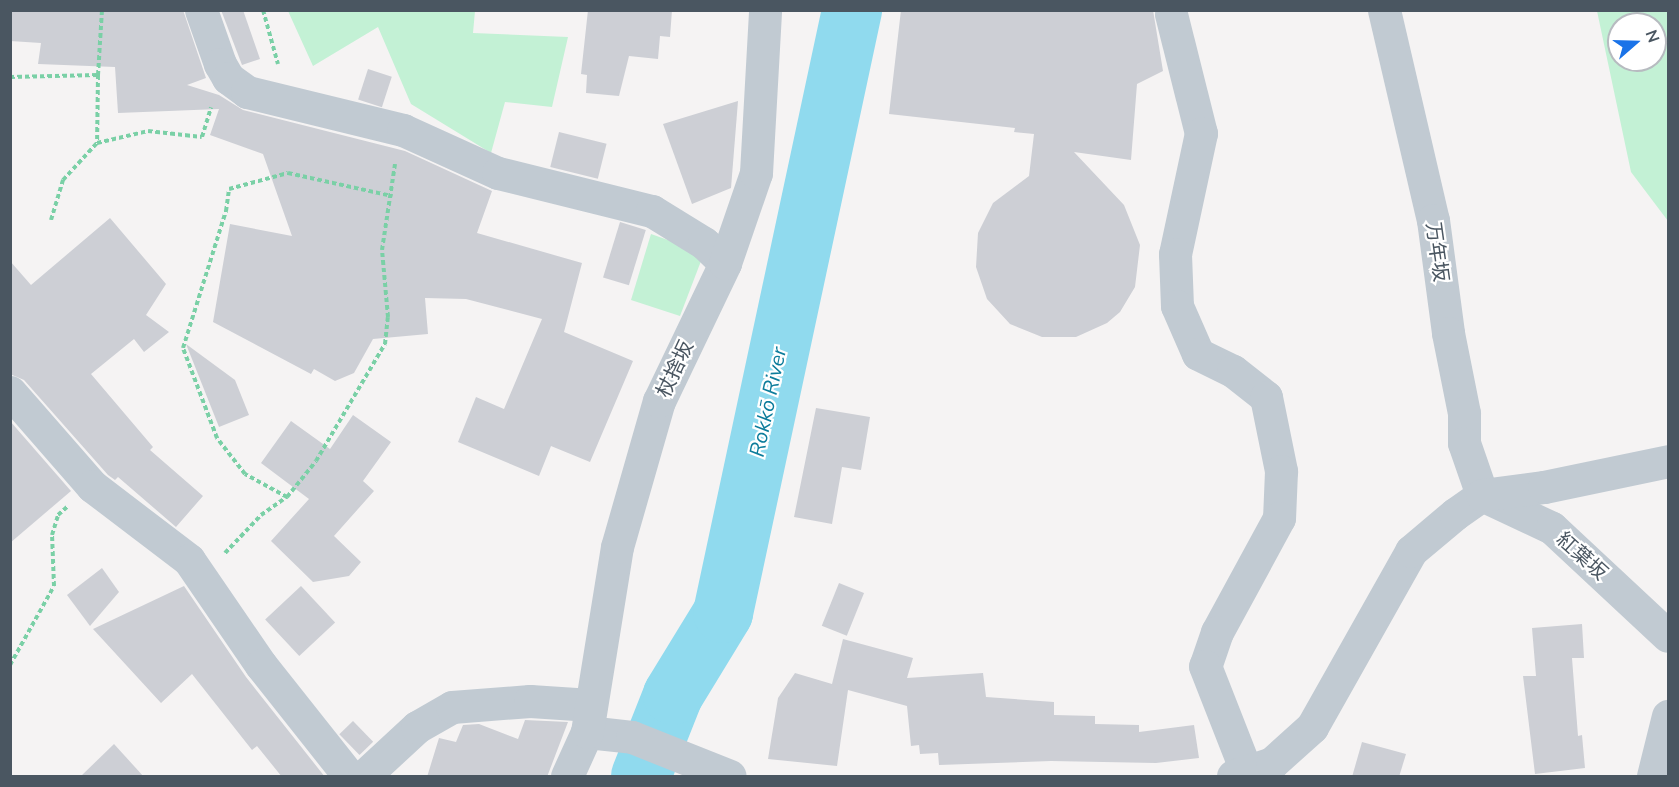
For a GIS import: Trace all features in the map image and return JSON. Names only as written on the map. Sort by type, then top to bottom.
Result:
[{"type":"street","points":[[201,10],[214,51],[228,78],[247,92],[403,130],[498,173],[651,211],[704,243],[725,262]]},
{"type":"street","name":"杖捨坂","points":[[567,777],[589,718],[617,548],[659,401],[725,262],[756,173],[765,10]]},
{"type":"street","name":"万年坂","points":[[1384,10],[1433,220],[1448,333],[1464,413],[1464,443],[1482,495]]},
{"type":"street","points":[[1171,14],[1201,133],[1175,254],[1176,306],[1198,354],[1233,371],[1266,397],[1281,471],[1279,518],[1217,632],[1205,666],[1243,776],[1272,763],[1312,727],[1411,551],[1482,495],[1544,487],[1668,461]]},
{"type":"street","points":[[10,392],[92,486],[161,535],[189,560],[267,673],[349,777]]},
{"type":"street","name":"紅葉坂","points":[[1482,495],[1552,528],[1668,636]]},
{"type":"street","points":[[364,777],[417,727],[452,706],[530,701],[589,718],[721,773]]},
{"type":"street","points":[[1653,777],[1668,717]]},
{"type":"path","points":[[97,143],[102,10]]},
{"type":"path","points":[[263,10],[274,57],[283,73]]},
{"type":"path","points":[[10,77],[98,75]]},
{"type":"path","points":[[51,220],[63,180],[97,143],[148,131],[202,137],[215,93],[228,78]]},
{"type":"path","points":[[202,578],[261,515],[287,497],[316,460],[385,344],[388,317],[382,250],[403,130]]},
{"type":"path","points":[[287,497],[245,474],[217,438],[183,348],[226,211],[229,189],[288,173],[392,196]]},
{"type":"path","points":[[10,665],[54,586],[52,535],[58,515],[92,486]]},
{"type":"green space","points":[[288,11],[475,11],[473,33],[568,37],[552,107],[505,102],[491,153],[411,104],[378,27],[313,66]]},
{"type":"green space","points":[[1597,11],[1668,11],[1668,221],[1631,172],[1610,72],[1667,72],[1667,12],[1607,12],[1607,58]]},
{"type":"green space","points":[[651,234],[696,250],[701,261],[680,316],[631,300]]},
{"type":"building","points":[[10,10],[183,10],[206,78],[187,85],[219,95],[243,110],[405,151],[492,191],[477,233],[582,263],[564,332],[633,361],[590,462],[551,446],[539,476],[458,442],[476,397],[504,409],[542,319],[466,299],[425,298],[428,334],[373,339],[354,373],[335,381],[314,369],[311,374],[213,322],[230,224],[292,236],[263,154],[210,135],[219,109],[118,113],[115,67],[38,64],[41,43],[10,41]]},
{"type":"building","points":[[221,10],[243,10],[260,59],[242,65]]},
{"type":"building","points":[[588,10],[672,10],[670,37],[660,36],[658,59],[629,56],[619,96],[586,93],[587,75],[581,74]]},
{"type":"building","points":[[901,10],[1153,10],[1163,71],[1137,84],[1131,160],[1074,152],[1124,205],[1140,245],[1135,287],[1120,312],[1107,323],[1076,337],[1042,337],[1010,324],[987,299],[976,267],[978,233],[993,203],[1029,176],[1034,134],[1014,132],[1015,128],[889,114]]},
{"type":"building","points":[[368,69],[392,77],[382,107],[358,99]]},
{"type":"building","points":[[738,101],[731,188],[692,204],[663,124]]},
{"type":"building","points":[[559,132],[607,144],[598,179],[550,167]]},
{"type":"building","points":[[110,218],[166,284],[146,315],[169,332],[144,352],[134,339],[91,374],[153,447],[150,450],[203,496],[176,527],[118,477],[115,480],[108,475],[24,380],[10,374],[10,261],[31,285]]},
{"type":"building","points":[[620,222],[646,230],[629,285],[603,277]]},
{"type":"building","points":[[186,344],[235,380],[249,415],[219,427]]},
{"type":"building","points":[[816,408],[870,417],[861,470],[842,467],[832,524],[794,517]]},
{"type":"building","points":[[353,415],[391,442],[363,481],[374,491],[334,536],[361,562],[349,576],[313,582],[271,541],[309,499],[261,463],[291,421],[330,449]]},
{"type":"building","points":[[10,421],[71,491],[10,543]]},
{"type":"building","points":[[102,568],[119,592],[90,626],[67,595]]},
{"type":"building","points":[[839,583],[864,593],[847,636],[822,626]]},
{"type":"building","points":[[184,586],[246,677],[325,777],[282,777],[257,746],[252,750],[192,674],[161,703],[93,629]]},
{"type":"building","points":[[301,586],[335,623],[299,656],[265,619]]},
{"type":"building","points":[[1582,624],[1584,658],[1572,658],[1578,736],[1582,735],[1585,768],[1535,774],[1523,676],[1536,676],[1532,628]]},
{"type":"building","points":[[843,639],[913,658],[907,678],[983,673],[986,697],[1054,702],[1054,715],[1095,716],[1095,724],[1139,725],[1139,732],[1194,725],[1199,758],[1156,763],[1051,761],[939,765],[938,753],[920,754],[919,745],[911,746],[907,706],[848,690],[837,766],[768,759],[778,698],[795,673],[832,684]]},
{"type":"building","points":[[525,720],[568,722],[547,777],[427,777],[439,738],[456,742],[463,725],[479,724],[518,739]]},
{"type":"building","points":[[353,721],[373,742],[359,755],[339,734]]},
{"type":"building","points":[[1362,742],[1406,754],[1399,777],[1352,777]]},
{"type":"building","points":[[114,744],[144,777],[80,777]]},
{"type":"waterway","name":"Rokkō River","points":[[641,776],[673,695],[723,613],[852,10]]}]
